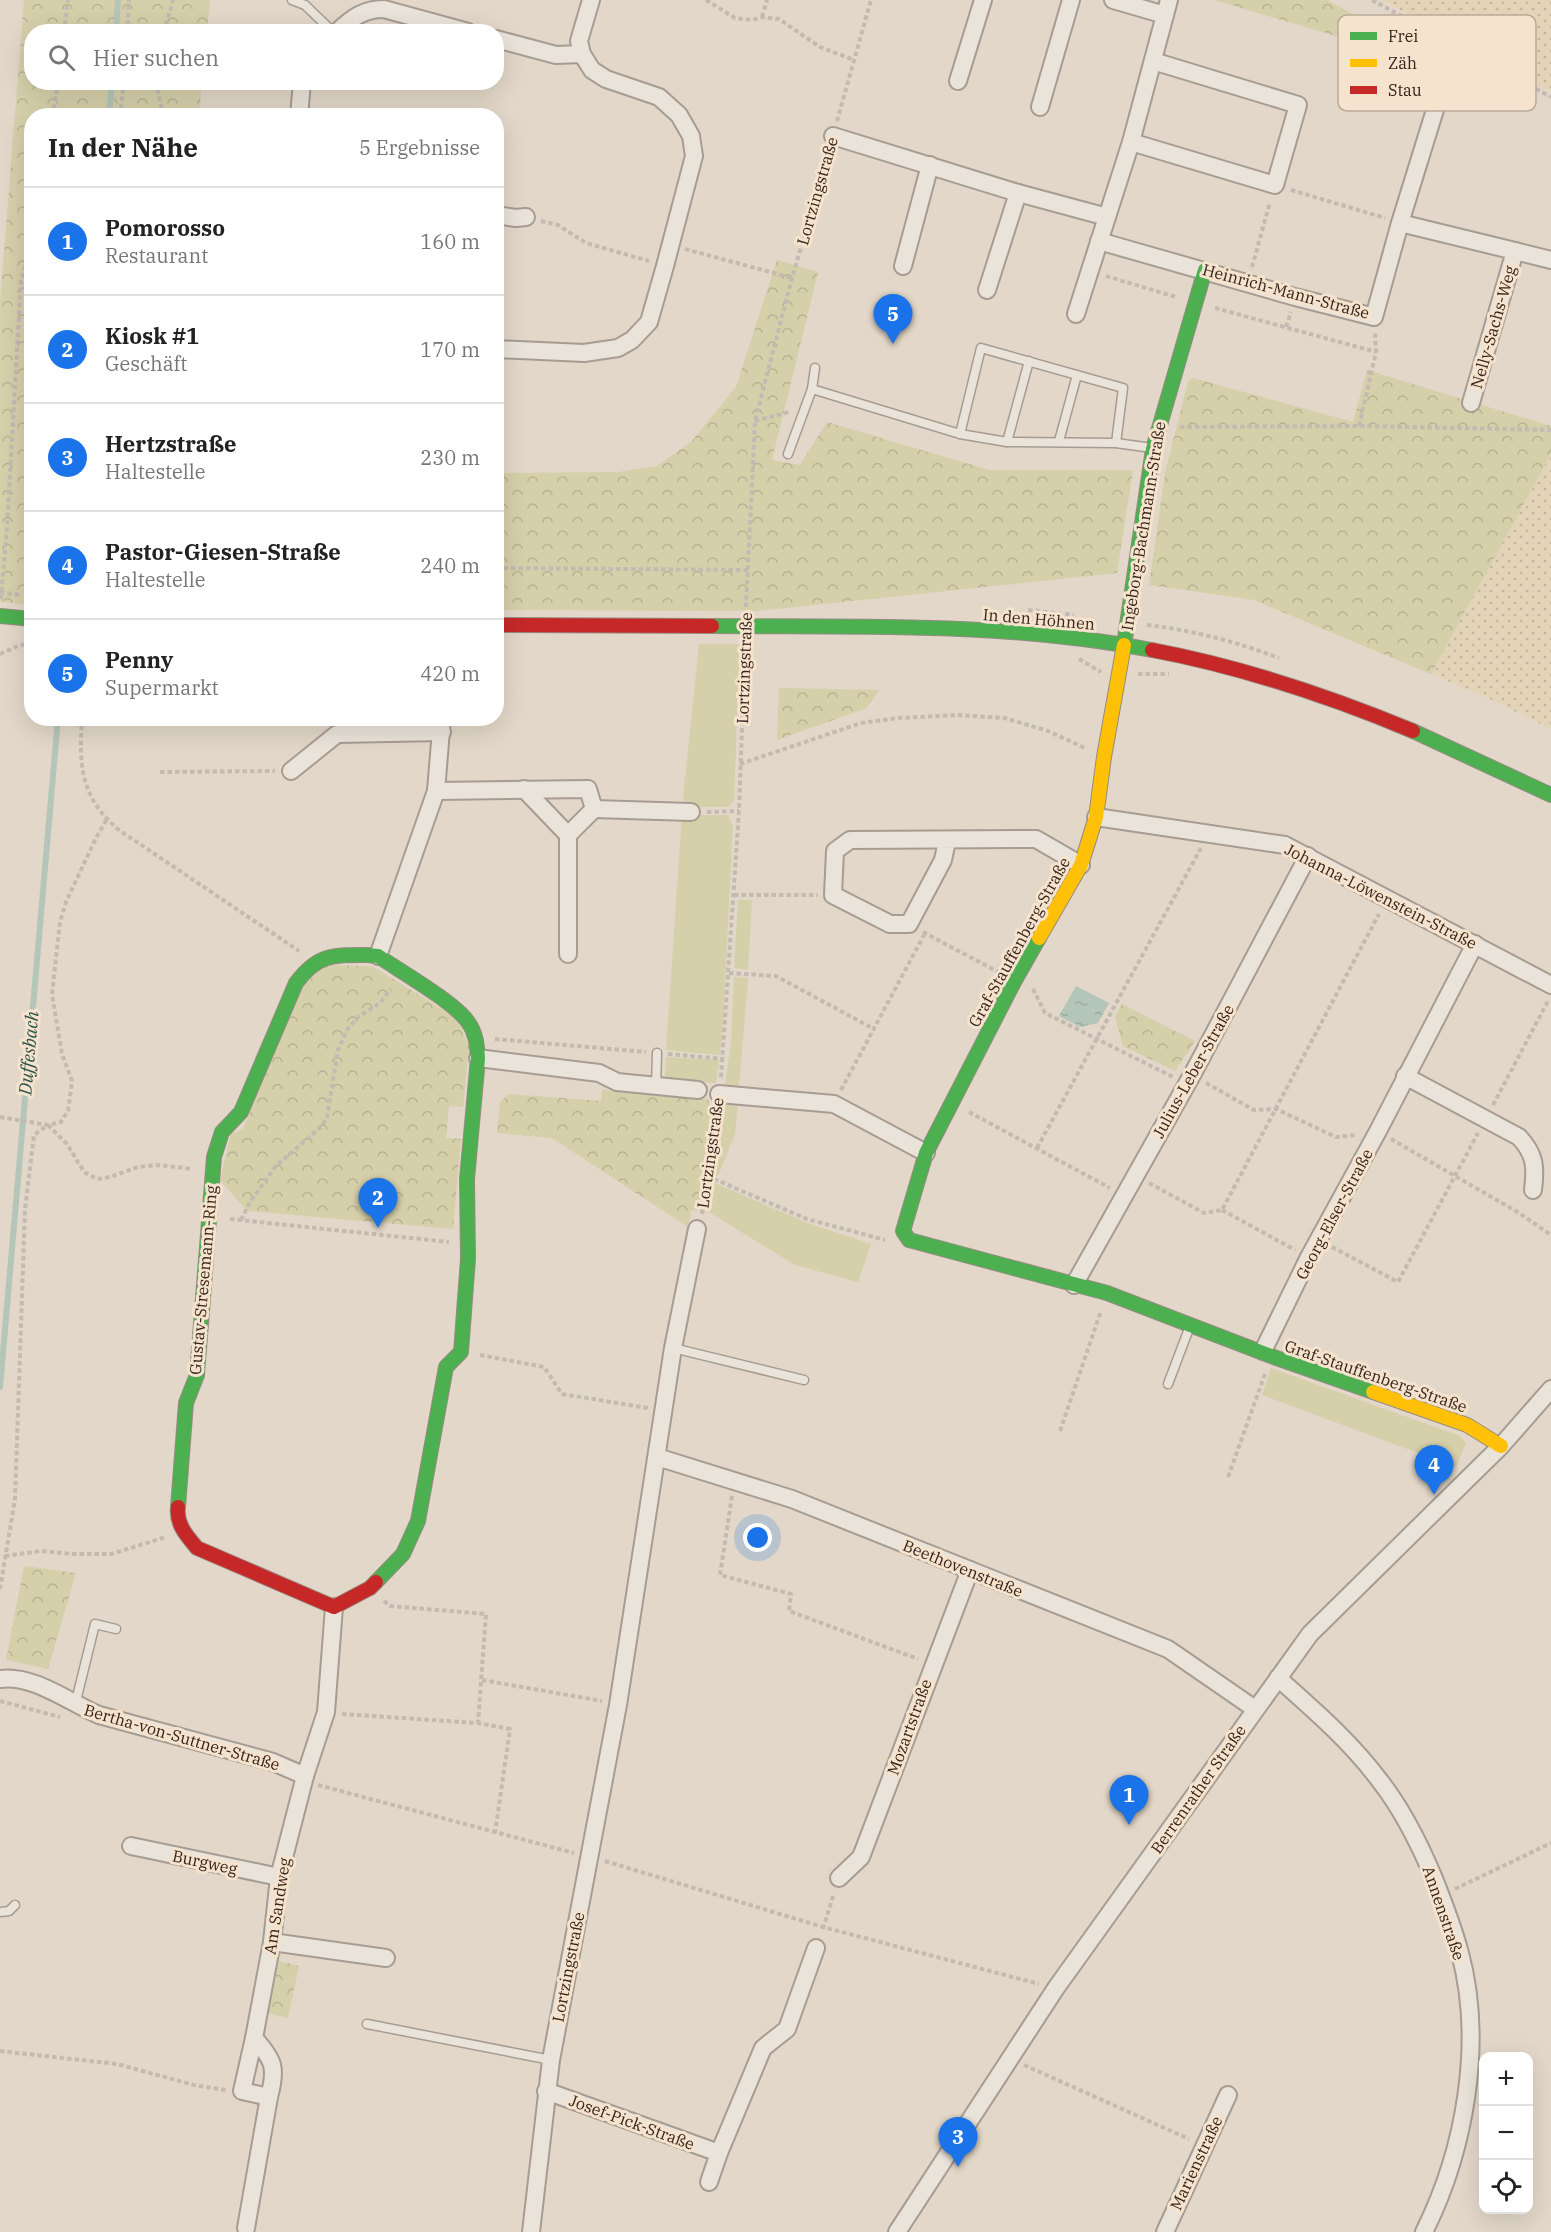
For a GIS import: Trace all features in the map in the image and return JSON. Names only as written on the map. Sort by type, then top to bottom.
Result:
[{"type":"street","points":[[504,349],[584,353],[618,348],[632,340],[649,322],[694,156],[691,136],[679,115],[659,97],[606,80],[592,70],[582,54],[579,41],[591,0]]},
{"type":"street","points":[[958,81],[983,0]]},
{"type":"street","points":[[1040,107],[1071,0]]},
{"type":"street","points":[[1077,314],[1131,142],[1167,8],[1113,0]]},
{"type":"street","points":[[345,24],[369,9],[384,9],[439,24]]},
{"type":"street","points":[[504,41],[556,55],[582,54]]},
{"type":"street","points":[[1131,142],[1275,185],[1298,105],[1153,61]]},
{"type":"street","points":[[300,108],[301,90]]},
{"type":"street","name":"Heinrich-Mann-Straße","points":[[1099,241],[1374,317],[1435,111]]},
{"type":"street","points":[[833,136],[1018,193],[1107,217]]},
{"type":"street","points":[[903,266],[930,165]]},
{"type":"street","points":[[987,290],[1018,193]]},
{"type":"street","points":[[504,216],[526,217]]},
{"type":"street","name":"Nelly-Sachs-Weg","points":[[1400,223],[1551,260]]},
{"type":"street","name":"Nelly-Sachs-Weg","points":[[1471,403],[1515,251]]},
{"type":"street","name":"Ingeborg-Bachmann-Straße","points":[[1124,644],[1153,448],[1205,270]]},
{"type":"street","points":[[0,616],[24,618]]},
{"type":"street","name":"In den Höhnen","points":[[504,625],[923,627],[1009,632],[1124,644],[1230,667],[1290,684],[1355,707],[1470,755],[1551,795]]},
{"type":"street","name":"Graf-Stauffenberg-Straße","points":[[1124,644],[1096,817],[1081,865],[1016,979],[926,1154],[903,1231],[909,1240],[1107,1293],[1190,1326],[1467,1425],[1501,1446]]},
{"type":"street","points":[[291,771],[337,734],[430,726]]},
{"type":"street","points":[[378,956],[436,791],[442,726]]},
{"type":"street","points":[[524,789],[568,835],[568,954]]},
{"type":"street","points":[[436,791],[588,789],[594,809]]},
{"type":"street","points":[[568,835],[594,809],[691,812]]},
{"type":"street","name":"Johanna-Löwenstein-Straße","points":[[1096,817],[1285,845],[1551,985]]},
{"type":"street","points":[[947,841],[943,860],[909,924],[890,924],[833,895],[836,850],[850,840],[1036,839],[1081,865]]},
{"type":"street","name":"Julius-Leber-Straße","points":[[1074,1285],[1190,1080],[1308,856]]},
{"type":"street","name":"Georg-Elser-Straße","points":[[1267,1354],[1318,1239],[1378,1131],[1475,944]]},
{"type":"street","points":[[315,961],[325,956],[378,956],[455,1009],[468,1022],[476,1038],[478,1058],[467,1179],[468,1259],[461,1352],[446,1367],[418,1521],[403,1554],[370,1588],[334,1607]]},
{"type":"street","name":"Gustav-Stresemann-Ring","points":[[182,1530],[177,1515],[186,1403],[197,1376],[214,1157],[222,1132],[241,1112],[296,983],[315,961]]},
{"type":"street","points":[[478,1058],[599,1073],[617,1082],[698,1090]]},
{"type":"street","points":[[1405,1076],[1519,1137],[1529,1148],[1536,1170],[1533,1190]]},
{"type":"street","points":[[719,1094],[834,1104],[926,1154]]},
{"type":"street","name":"Lortzingstraße","points":[[531,2232],[551,2060],[618,1704],[673,1348],[697,1229]]},
{"type":"street","name":"Berrenrather Straße","points":[[897,2232],[1056,1988],[1310,1634],[1501,1446],[1551,1389]]},
{"type":"street","name":"Beethovenstraße","points":[[657,1456],[792,1499],[1168,1649],[1255,1709]]},
{"type":"street","points":[[182,1530],[197,1548],[334,1607]]},
{"type":"street","name":"Mozartstraße","points":[[839,1878],[861,1857],[970,1570]]},
{"type":"street","points":[[305,1776],[326,1712],[334,1607]]},
{"type":"street","name":"Bertha-von-Suttner-Straße","points":[[0,1679],[9,1678],[48,1688],[69,1712],[99,1715],[273,1761],[305,1776]]},
{"type":"street","name":"Annenstraße","points":[[1278,1678],[1352,1747],[1382,1782],[1420,1846],[1441,1896],[1461,1954],[1469,2006],[1470,2061],[1462,2121],[1448,2173],[1424,2232]]},
{"type":"street","name":"Am Sandweg","points":[[242,2091],[272,1942],[279,1877],[305,1776]]},
{"type":"street","name":"Burgweg","points":[[131,1846],[279,1877]]},
{"type":"street","points":[[272,1942],[386,1958]]},
{"type":"street","points":[[710,2182],[719,2153],[763,2048],[787,2029],[816,1948]]},
{"type":"street","points":[[247,2230],[269,2097],[275,2075],[270,2055],[254,2038]]},
{"type":"street","points":[[242,2091],[269,2097]]},
{"type":"street","name":"Josef-Pick-Straße","points":[[546,2091],[719,2153]]},
{"type":"street","name":"Marienstraße","points":[[1165,2232],[1228,2095]]},
{"type":"lane","points":[[291,0],[305,4],[326,24]]},
{"type":"lane","points":[[960,434],[981,348],[1123,388],[1116,443]]},
{"type":"lane","points":[[1007,442],[1029,362]]},
{"type":"lane","points":[[788,454],[803,408],[812,389],[815,368]]},
{"type":"lane","points":[[1059,441],[1077,375]]},
{"type":"lane","points":[[812,389],[960,434],[1007,442],[1116,443],[1153,448]]},
{"type":"lane","points":[[656,1086],[657,1053]]},
{"type":"lane","points":[[1168,1384],[1190,1326]]},
{"type":"lane","points":[[673,1348],[804,1380]]},
{"type":"lane","points":[[69,1712],[95,1624],[116,1629]]},
{"type":"lane","points":[[0,1912],[9,1911],[15,1905]]},
{"type":"lane","points":[[367,2024],[551,2060]]},
{"type":"path","points":[[65,24],[68,0]]},
{"type":"path","points":[[128,24],[129,0]]},
{"type":"path","points":[[166,24],[173,0]]},
{"type":"path","points":[[706,0],[735,18],[779,19],[820,47],[854,60]]},
{"type":"path","points":[[762,17],[767,0]]},
{"type":"path","name":"Lortzingstraße","points":[[697,1229],[704,1206],[724,1059],[739,811],[755,421],[792,278],[871,0]]},
{"type":"path","points":[[54,108],[57,90]]},
{"type":"path","points":[[121,108],[123,90]]},
{"type":"path","points":[[158,90],[161,108]]},
{"type":"path","points":[[1247,283],[1275,185],[1400,223]]},
{"type":"path","points":[[526,217],[558,225],[586,243],[664,266]]},
{"type":"path","points":[[670,245],[792,278]]},
{"type":"path","points":[[0,603],[8,515],[21,281],[24,271]]},
{"type":"path","points":[[1090,271],[1376,352]]},
{"type":"path","points":[[1359,426],[1376,352],[1374,317]]},
{"type":"path","points":[[755,421],[803,408]]},
{"type":"path","points":[[1158,427],[1359,426],[1551,430]]},
{"type":"path","points":[[504,568],[748,570]]},
{"type":"path","points":[[0,592],[21,595]]},
{"type":"path","points":[[0,654],[24,645]]},
{"type":"path","points":[[740,764],[861,723],[898,718],[958,715],[1004,718],[1048,731],[1104,757]]},
{"type":"path","points":[[81,726],[82,776],[107,819],[119,830],[315,961]]},
{"type":"path","points":[[160,772],[291,771]]},
{"type":"path","points":[[691,812],[739,811]]},
{"type":"path","points":[[0,1117],[48,1125],[61,1122],[68,1111],[72,1081],[62,1054],[52,994],[60,922],[66,902],[107,819]]},
{"type":"path","points":[[1037,1148],[1208,834]]},
{"type":"path","points":[[734,895],[833,895]]},
{"type":"path","points":[[1222,1210],[1388,898]]},
{"type":"path","points":[[909,924],[1016,979],[1029,983],[1045,1012],[1097,1039],[1254,1110],[1276,1108],[1336,1137],[1378,1131],[1518,1213],[1551,1235]]},
{"type":"path","points":[[834,1104],[925,933]]},
{"type":"path","points":[[241,1220],[250,1202],[276,1166],[322,1126],[327,1117],[338,1050],[347,1030],[358,1017],[380,1003],[401,972]]},
{"type":"path","points":[[729,973],[776,976],[874,1029]]},
{"type":"path","points":[[1318,1239],[1398,1282],[1551,996]]},
{"type":"path","points":[[476,1038],[724,1059]]},
{"type":"path","points":[[951,1103],[1125,1194]]},
{"type":"path","points":[[48,1125],[67,1144],[84,1172],[97,1179],[138,1167],[158,1165],[213,1174]]},
{"type":"path","points":[[0,1589],[15,1498],[25,1209],[34,1135],[48,1125]]},
{"type":"path","points":[[1135,1175],[1204,1213],[1222,1210],[1309,1257]]},
{"type":"path","points":[[707,1176],[807,1218],[887,1241],[909,1240]]},
{"type":"path","points":[[211,1218],[467,1244]]},
{"type":"path","points":[[1060,1431],[1107,1293]]},
{"type":"path","points":[[461,1352],[544,1367],[562,1394],[663,1409]]},
{"type":"path","name":"Graf-Stauffenberg-Straße","points":[[1228,1477],[1267,1354]]},
{"type":"path","points":[[734,1482],[720,1575],[791,1594],[789,1611],[932,1665]]},
{"type":"path","points":[[5,1556],[42,1551],[111,1554],[182,1530]]},
{"type":"path","points":[[370,1588],[375,1595],[390,1606],[486,1614],[478,1723]]},
{"type":"path","points":[[482,1680],[618,1704]]},
{"type":"path","points":[[0,1701],[69,1712]]},
{"type":"path","points":[[326,1712],[478,1723],[510,1729],[495,1833]]},
{"type":"path","points":[[305,1776],[315,1784],[340,1792],[590,1857],[823,1928],[1056,1988]]},
{"type":"path","points":[[1441,1896],[1551,1843]]},
{"type":"path","points":[[823,1928],[839,1878]]},
{"type":"path","points":[[0,2050],[117,2064],[194,2085],[242,2091]]},
{"type":"path","points":[[1010,2059],[1204,2146]]},
{"type":"shaded area","points":[[1382,0],[1551,0],[1551,92],[1536,84],[1536,15],[1409,15]]},
{"type":"shaded area","points":[[1551,454],[1551,729],[1490,699],[1431,674]]},
{"type":"green space","points":[[24,0],[210,0],[208,24],[24,24],[24,90],[201,90],[200,108],[24,108],[24,605],[0,601],[0,302]]},
{"type":"green space","points":[[1214,0],[1327,0],[1355,15],[1338,15],[1338,37]]},
{"type":"green space","points":[[777,260],[818,272],[772,460],[800,465],[827,422],[989,470],[1133,470],[1117,573],[758,611],[504,610],[504,473],[618,472],[657,466],[691,442],[736,387]]},
{"type":"green space","points":[[1367,370],[1551,426],[1551,454],[1431,674],[1254,600],[1149,585],[1165,473],[1188,381],[1193,378],[1353,422]]},
{"type":"green space","points":[[699,644],[740,644],[734,800],[728,807],[690,807],[683,799]]},
{"type":"green space","points":[[779,688],[879,690],[867,708],[777,740]]},
{"type":"green space","points":[[682,815],[728,815],[733,826],[722,1041],[719,1055],[666,1050]]},
{"type":"green space","points":[[738,900],[752,900],[748,970],[734,968]]},
{"type":"green space","points":[[326,965],[372,966],[458,1019],[469,1047],[463,1107],[449,1106],[446,1138],[461,1139],[453,1229],[247,1211],[220,1180],[231,1134],[243,1129],[304,985]]},
{"type":"green space","points":[[734,977],[748,978],[739,1086],[725,1085],[731,1041]]},
{"type":"green space","points":[[1122,1004],[1195,1041],[1175,1071],[1123,1046],[1115,1017]]},
{"type":"green space","points":[[666,1057],[719,1060],[716,1083],[665,1079]]},
{"type":"green space","points":[[602,1090],[708,1099],[712,1111],[698,1211],[691,1210],[688,1227],[552,1138],[497,1133],[500,1102],[509,1094],[601,1101]]},
{"type":"green space","points":[[723,1101],[738,1102],[735,1134],[718,1176],[714,1174]]},
{"type":"green space","points":[[712,1182],[805,1222],[871,1244],[858,1282],[795,1265],[709,1212]]},
{"type":"green space","points":[[1271,1368],[1460,1436],[1466,1443],[1456,1467],[1262,1395]]},
{"type":"green space","points":[[24,1566],[76,1573],[48,1669],[6,1660]]},
{"type":"green space","points":[[279,1961],[299,1966],[288,2018],[268,2013]]},
{"type":"water","points":[[1076,986],[1109,1003],[1098,1023],[1080,1027],[1059,1016]]},
{"type":"waterway","name":"Duffesbach","points":[[116,24],[118,0]]},
{"type":"waterway","name":"Duffesbach","points":[[110,108],[111,90]]},
{"type":"waterway","name":"Duffesbach","points":[[0,1387],[57,726]]},
{"type":"traffic: fast","points":[[1124,645],[1153,449],[1205,270]]},
{"type":"traffic: fast","points":[[0,616],[24,618]]},
{"type":"traffic: fast","points":[[712,626],[988,630],[1097,641],[1152,650]]},
{"type":"traffic: fast","points":[[1413,731],[1551,795]]},
{"type":"traffic: fast","points":[[1039,938],[926,1153],[903,1231],[909,1240],[1107,1293],[1271,1356],[1373,1392]]},
{"type":"traffic: fast","points":[[366,955],[378,956],[439,996],[461,1014],[473,1030],[478,1058],[467,1179],[468,1259],[461,1352],[446,1367],[418,1521],[403,1554],[376,1582]]},
{"type":"traffic: fast","points":[[178,1507],[186,1403],[197,1375],[214,1157],[222,1132],[241,1112],[296,983],[304,973],[311,966],[326,958],[366,955]]},
{"type":"traffic: slow","points":[[1039,938],[1081,865],[1096,817],[1124,645]]},
{"type":"traffic: slow","points":[[1373,1392],[1467,1425],[1501,1446]]},
{"type":"traffic: jam","points":[[504,625],[712,626]]},
{"type":"traffic: jam","points":[[1152,650],[1219,665],[1285,684],[1413,731]]},
{"type":"traffic: jam","points":[[178,1507],[180,1524],[197,1548],[334,1607],[370,1588],[376,1582]]},
{"type":"place","name":"Penny","points":[[893,344]]},
{"type":"place","name":"Kiosk #1","points":[[378,1228]]},
{"type":"place","name":"Pastor-Giesen-Straße","points":[[1434,1495]]},
{"type":"place","name":"Pomorosso","points":[[1129,1825]]},
{"type":"place","name":"Hertzstraße","points":[[958,2167]]}]
